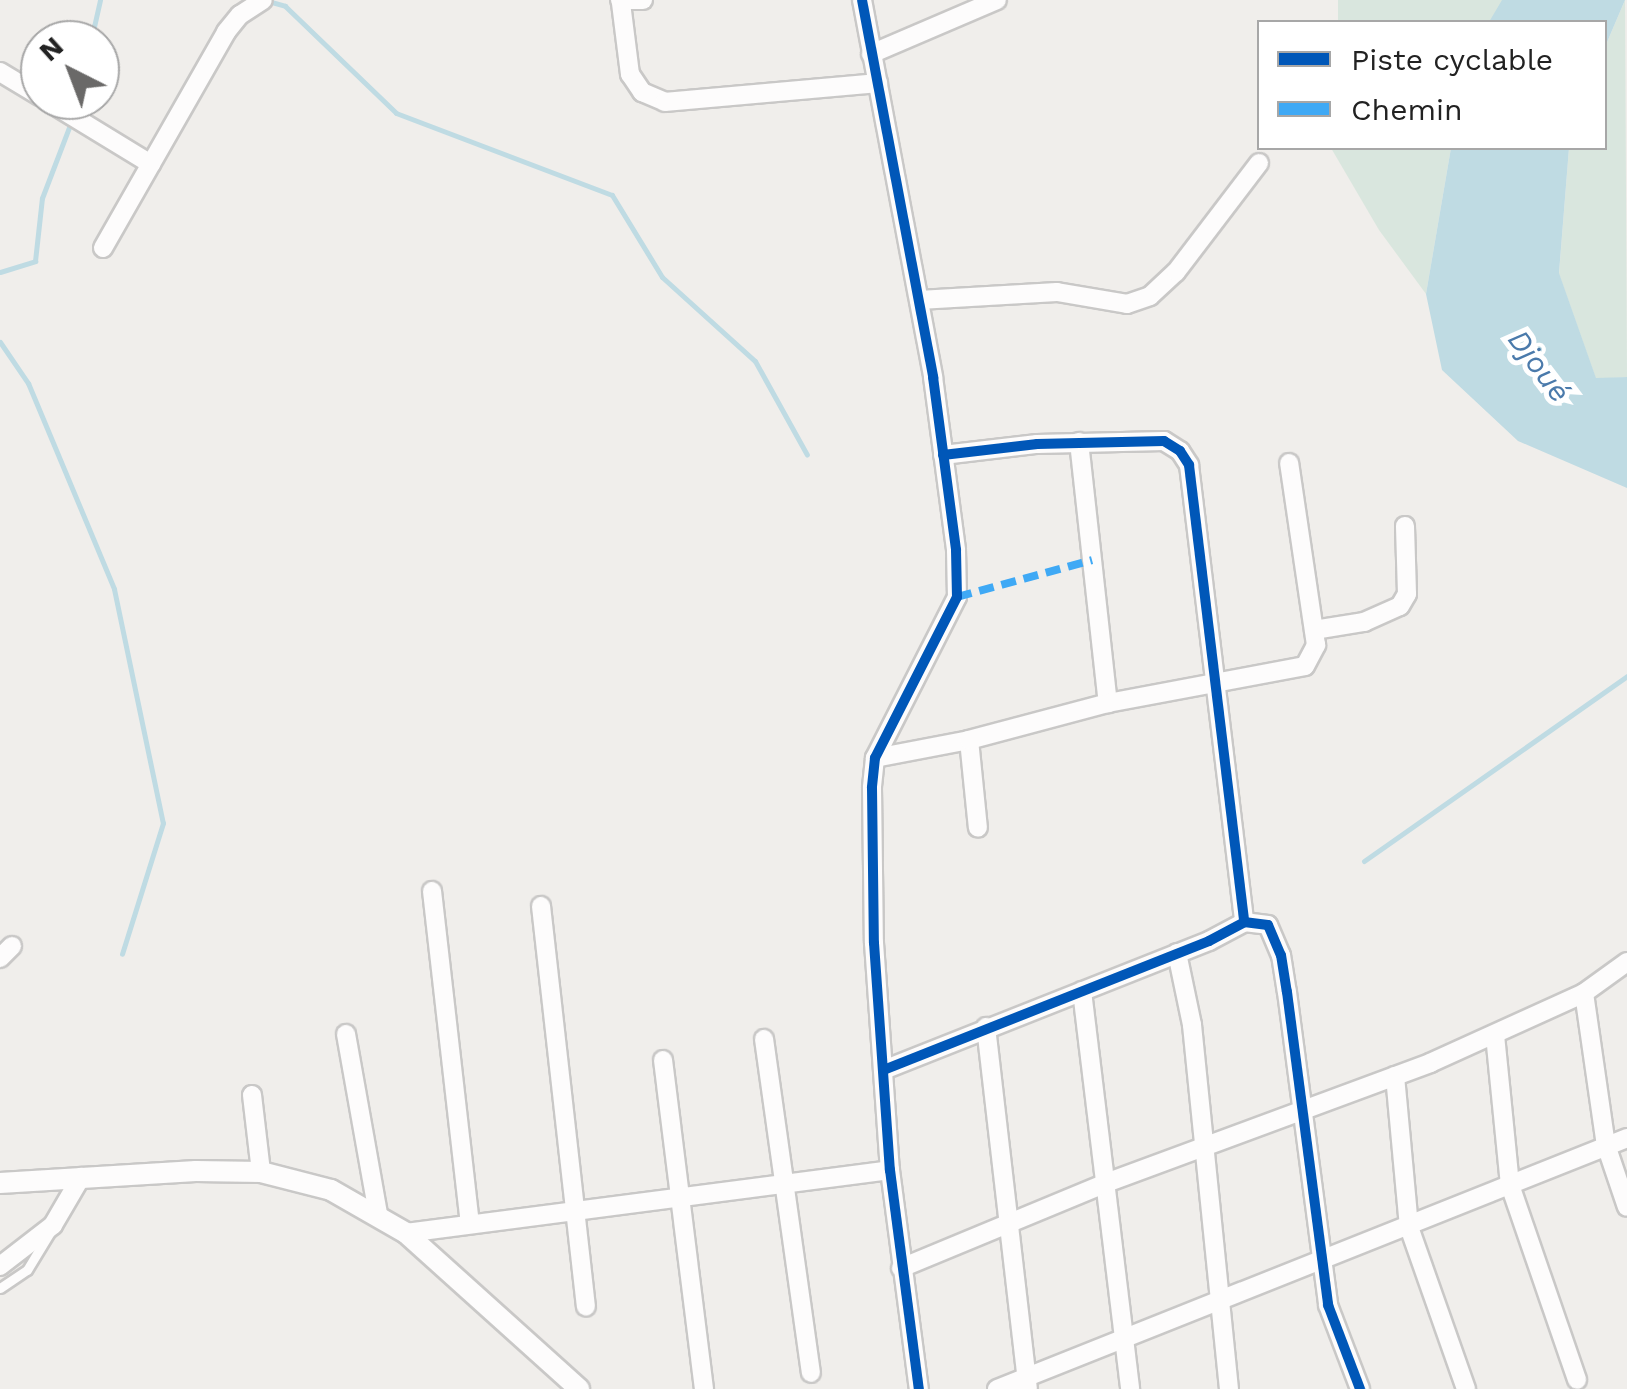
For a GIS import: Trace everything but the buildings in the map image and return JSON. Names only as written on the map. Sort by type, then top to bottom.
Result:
[{"type":"street","points":[[104,248],[226,32],[263,0]]},
{"type":"street","points":[[644,0],[620,1],[630,74],[642,92],[665,102],[878,83]]},
{"type":"street","points":[[862,0],[919,300],[956,550],[957,597],[875,758],[874,923],[890,1170],[918,1389]]},
{"type":"street","points":[[872,54],[998,0]]},
{"type":"street","points":[[79,120],[151,164]]},
{"type":"street","points":[[919,300],[1057,292],[1128,304],[1150,296],[1176,272],[1258,163]]},
{"type":"street","points":[[943,455],[1078,442],[1164,441],[1180,451],[1189,465],[1244,922]]},
{"type":"street","points":[[1078,442],[1108,703]]},
{"type":"street","points":[[875,758],[969,740],[1108,703],[1305,666],[1316,644],[1289,463]]},
{"type":"street","points":[[1314,630],[1364,622],[1400,606],[1407,594],[1404,526]]},
{"type":"street","points":[[969,740],[978,828]]},
{"type":"street","points":[[432,892],[470,1223]]},
{"type":"street","points":[[542,906],[586,1306]]},
{"type":"street","points":[[886,1069],[986,1026],[1177,954],[1244,922],[1268,925],[1275,934],[1328,1304],[1360,1389]]},
{"type":"street","points":[[1177,954],[1192,1026],[1229,1389]]},
{"type":"street","points":[[901,1268],[1106,1183],[1496,1035],[1584,993],[1627,962]]},
{"type":"street","points":[[1082,992],[1130,1389]]},
{"type":"street","points":[[1584,993],[1606,1145],[1627,1206]]},
{"type":"street","points":[[986,1026],[1027,1383]]},
{"type":"street","points":[[346,1034],[378,1214]]},
{"type":"street","points":[[1496,1035],[1510,1186],[1577,1380]]},
{"type":"street","points":[[764,1039],[811,1373]]},
{"type":"street","points":[[663,1060],[704,1389]]},
{"type":"street","points":[[1395,1076],[1409,1227],[1466,1389]]},
{"type":"street","points":[[252,1095],[261,1172]]},
{"type":"street","points":[[997,1389],[1027,1383],[1126,1338],[1627,1138]]},
{"type":"street","points":[[406,1233],[890,1170]]},
{"type":"street","points":[[0,1183],[82,1176],[261,1172],[331,1190],[406,1233],[579,1389]]},
{"type":"street","points":[[0,1266],[53,1224],[82,1176]]},
{"type":"lane","points":[[0,1288],[27,1270],[44,1249],[53,1224]]},
{"type":"shaded area","points":[[1338,0],[1502,0],[1502,20],[1338,20]]},
{"type":"shaded area","points":[[1625,0],[1627,377],[1596,379],[1559,274],[1569,150],[1607,150],[1607,42]]},
{"type":"shaded area","points":[[1332,150],[1451,150],[1426,294],[1379,230]]},
{"type":"water","points":[[1502,0],[1625,0],[1607,42],[1607,20],[1490,20]]},
{"type":"water","name":"Djoué","points":[[1451,150],[1569,150],[1559,273],[1596,378],[1627,377],[1627,488],[1518,441],[1442,370],[1426,294]]},
{"type":"waterway","points":[[96,20],[100,0]]},
{"type":"waterway","points":[[268,1],[285,6],[396,113],[612,195],[662,277],[755,361],[807,455]]},
{"type":"waterway","points":[[0,272],[35,261],[42,198],[71,122]]},
{"type":"waterway","points":[[0,342],[28,383],[114,589],[163,823],[122,954]]},
{"type":"waterway","points":[[1364,861],[1627,676]]},
{"type":"marked path","points":[[957,597],[1092,560]]},
{"type":"cycle path","points":[[862,0],[933,377],[956,550],[957,597],[875,758],[872,788],[874,943],[890,1170],[919,1389]]},
{"type":"cycle path","points":[[943,455],[1037,444],[1164,441],[1180,451],[1189,465],[1244,922]]},
{"type":"cycle path","points":[[886,1069],[1209,941],[1244,922],[1268,925],[1281,955],[1287,992],[1328,1305],[1360,1389]]}]
